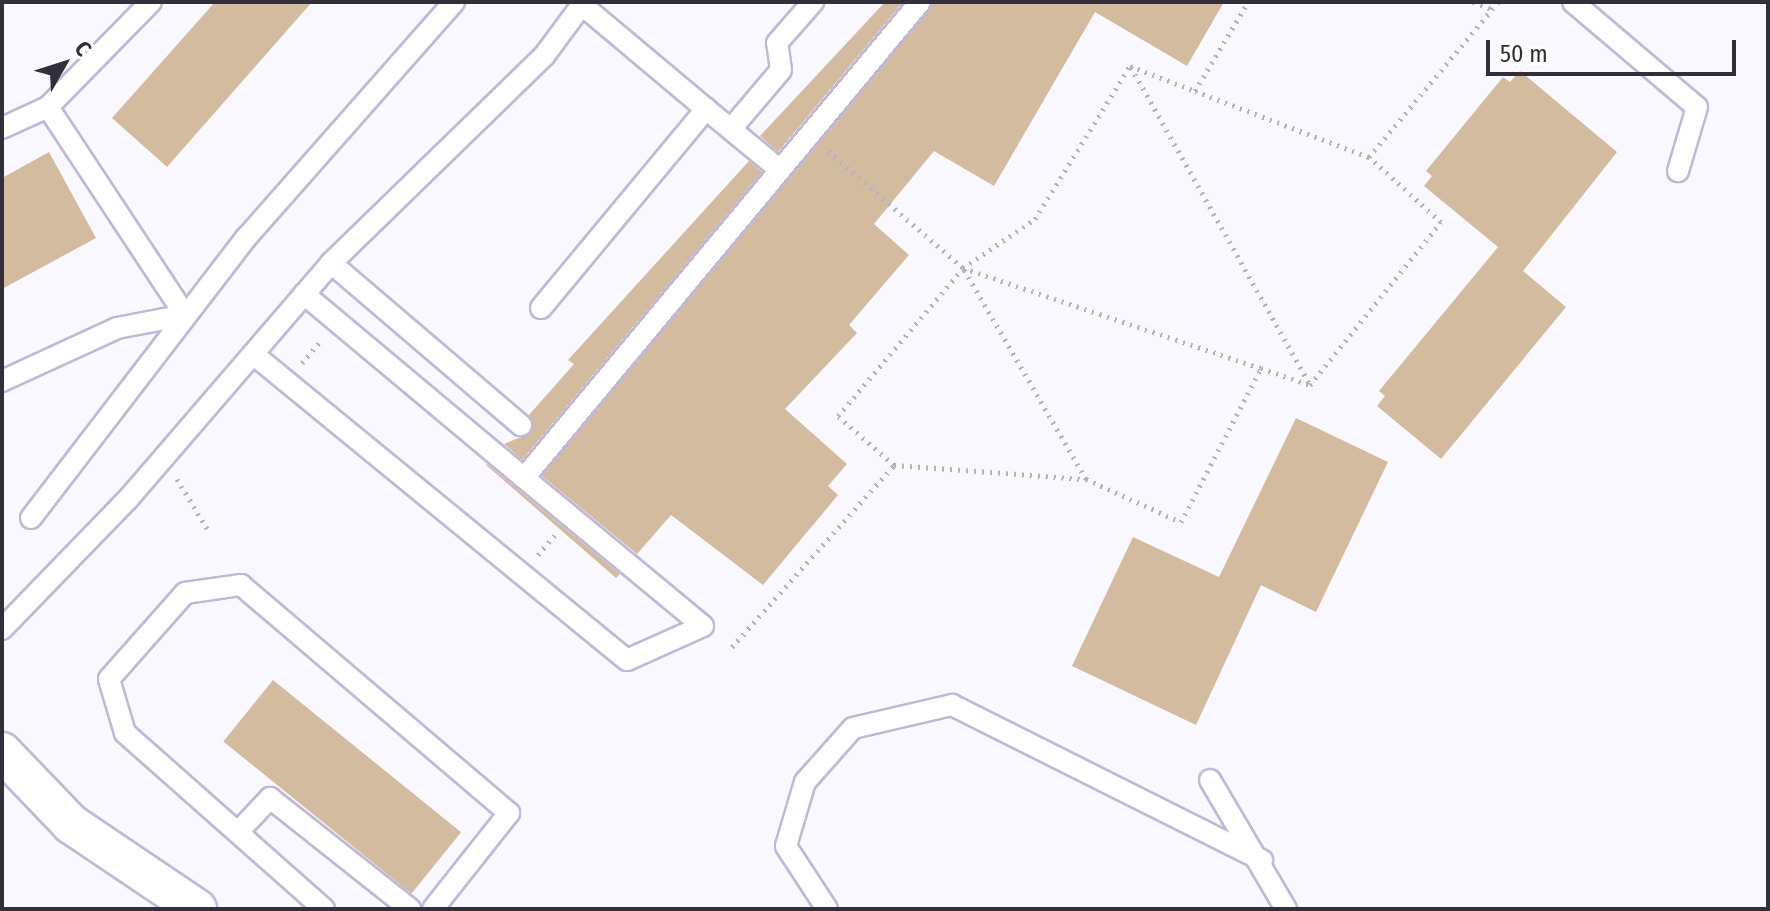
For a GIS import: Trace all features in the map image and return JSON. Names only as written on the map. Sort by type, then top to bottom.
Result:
[{"type":"street","points":[[2,752],[71,824],[197,909]]},
{"type":"lane","points":[[2,128],[48,107],[151,2]]},
{"type":"lane","points":[[31,518],[185,315],[454,2]]},
{"type":"lane","points":[[731,129],[781,70],[777,43],[813,2]]},
{"type":"lane","points":[[524,478],[920,2]]},
{"type":"lane","points":[[1573,2],[1697,107],[1678,171]]},
{"type":"lane","points":[[2,629],[164,458],[331,263],[544,56],[583,4],[780,170]]},
{"type":"lane","points":[[48,107],[185,315]]},
{"type":"lane","points":[[541,308],[706,109]]},
{"type":"lane","points":[[331,263],[521,425]]},
{"type":"lane","points":[[253,354],[627,660],[703,626],[304,294]]},
{"type":"lane","points":[[2,381],[117,328],[185,315]]},
{"type":"lane","points":[[324,909],[125,733],[109,679],[185,593],[241,585],[509,813],[433,909]]},
{"type":"lane","points":[[827,909],[786,846],[805,782],[853,728],[952,705],[1262,860]]},
{"type":"lane","points":[[1210,780],[1262,860],[1286,909]]},
{"type":"lane","points":[[238,832],[270,798],[410,909]]},
{"type":"path","points":[[1195,91],[1248,2]]},
{"type":"path","points":[[1473,2],[1492,9]]},
{"type":"path","points":[[1369,157],[1498,2]]},
{"type":"path","points":[[1130,66],[1369,157],[1441,222],[1310,385]]},
{"type":"path","points":[[1130,66],[1035,219],[963,268],[838,416],[894,465],[1086,479],[1181,522],[1261,368]]},
{"type":"path","points":[[1130,66],[1310,385]]},
{"type":"path","points":[[809,135],[963,268],[1086,479]]},
{"type":"path","points":[[963,268],[1310,385]]},
{"type":"path","points":[[287,381],[337,321]]},
{"type":"path","points":[[164,458],[208,530]]},
{"type":"path","points":[[732,647],[894,465]]},
{"type":"building","points":[[215,2],[312,2],[167,167],[112,118]]},
{"type":"building","points":[[885,2],[903,2],[778,152],[760,136]]},
{"type":"building","points":[[933,2],[1224,2],[1187,66],[1095,12],[994,186],[934,151],[874,224],[909,255],[849,325],[857,333],[785,409],[847,464],[828,486],[838,495],[763,585],[671,515],[637,554],[542,476]]},
{"type":"building","points":[[1520,71],[1617,152],[1523,271],[1566,307],[1441,459],[1377,406],[1385,396],[1379,391],[1498,247],[1424,186],[1432,176],[1426,171],[1503,77],[1510,82]]},
{"type":"building","points":[[49,152],[96,238],[2,289],[2,178]]},
{"type":"building","points":[[749,161],[762,172],[522,460],[504,444],[531,433],[529,415],[574,364],[568,360]]},
{"type":"building","points":[[1296,418],[1388,462],[1316,612],[1261,585],[1196,725],[1072,666],[1133,537],[1219,577]]},
{"type":"building","points":[[487,464],[620,574],[616,578]]},
{"type":"building","points":[[273,680],[461,832],[411,894],[223,741]]}]
